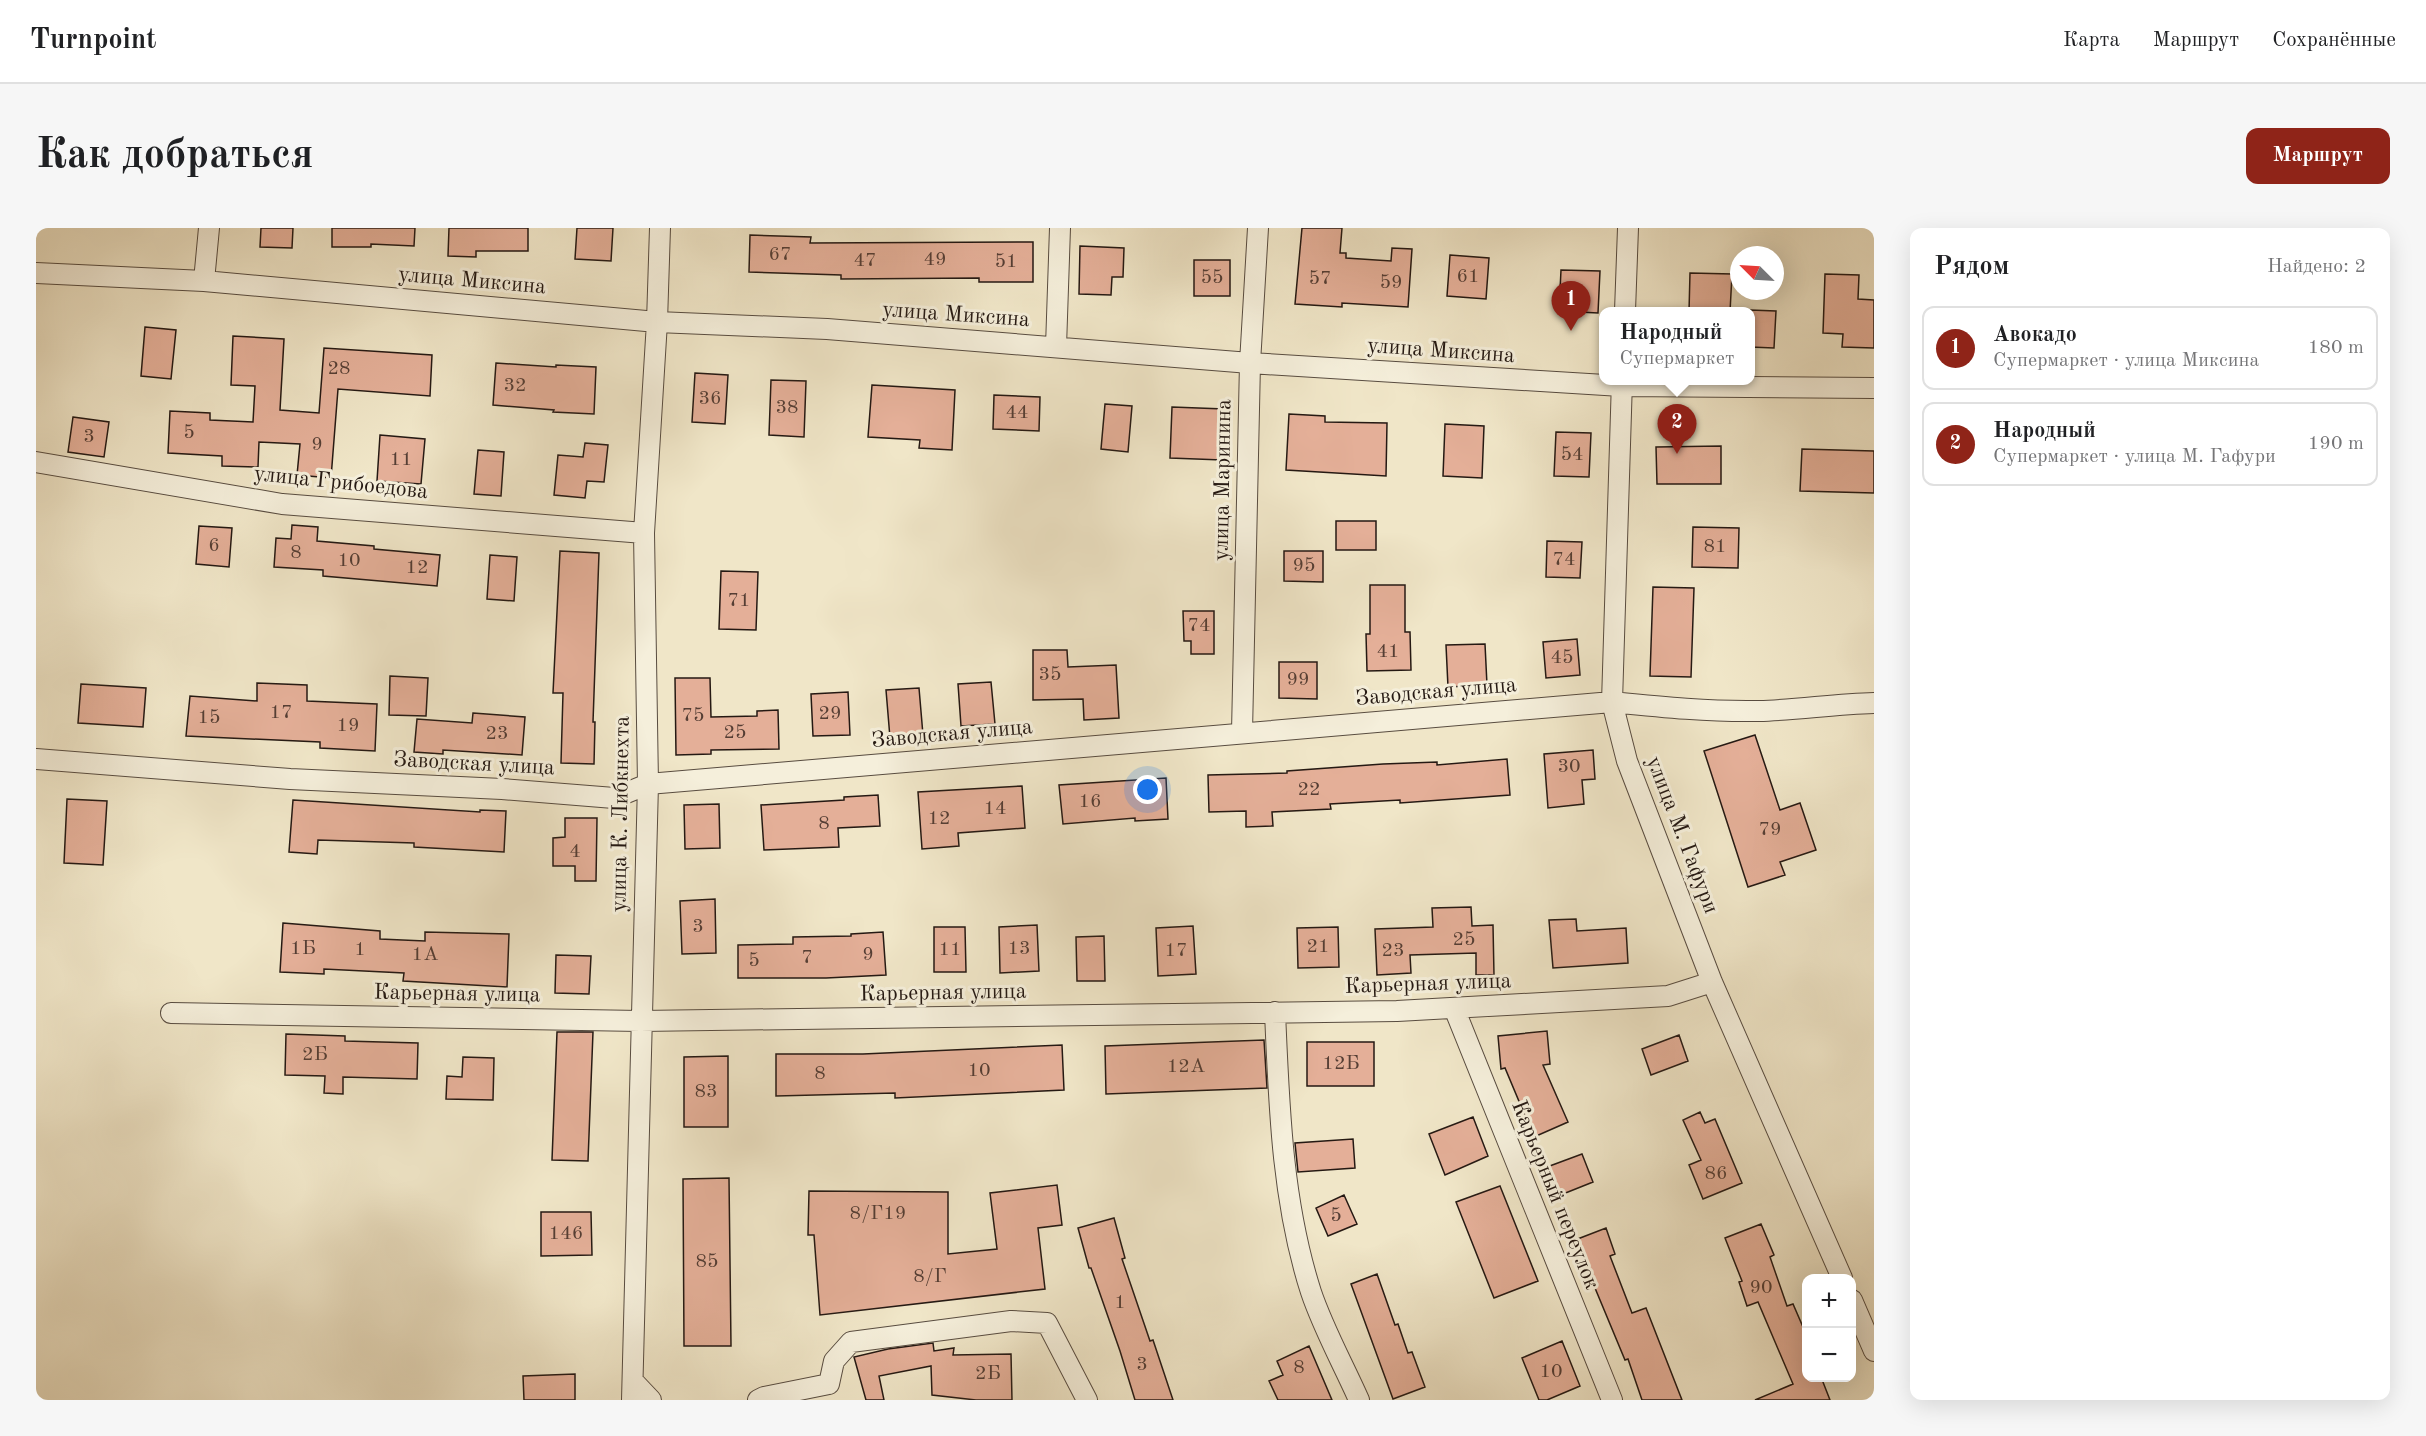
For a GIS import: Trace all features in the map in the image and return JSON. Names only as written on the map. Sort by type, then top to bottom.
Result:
[{"type":"street","points":[[204,281],[209,228]]},
{"type":"street","name":"улица К. Либкнехта","points":[[632,1391],[648,784],[644,533],[657,322],[660,228]]},
{"type":"street","points":[[1056,347],[1060,228]]},
{"type":"street","name":"улица Маринина","points":[[1242,732],[1250,363],[1258,228]]},
{"type":"street","points":[[1625,307],[1628,228]]},
{"type":"street","name":"улица Миксина","points":[[36,273],[204,281],[657,322],[827,329],[1250,363],[1599,382]]},
{"type":"street","name":"улица М. Гафури","points":[[1622,385],[1612,702],[1627,761],[1712,982],[1840,1274]]},
{"type":"street","name":"улица Миксина","points":[[1723,385],[1874,388]]},
{"type":"street","name":"улица Грибоедова","points":[[36,462],[282,504],[644,533]]},
{"type":"street","name":"Заводская улица","points":[[36,759],[290,779],[502,789],[614,798],[648,784],[1612,702],[1685,710],[1761,711],[1874,703]]},
{"type":"street","name":"Карьерная улица","points":[[171,1013],[640,1021],[1397,1011],[1668,996],[1712,982]]},
{"type":"street","name":"Карьерный переулок","points":[[1454,1008],[1612,1400]]},
{"type":"street","points":[[1275,1012],[1280,1123],[1295,1234],[1311,1293],[1359,1400]]},
{"type":"street","points":[[1856,1311],[1874,1351]]},
{"type":"street","points":[[758,1400],[764,1397],[832,1392],[834,1361],[851,1342],[1011,1321],[1047,1323],[1087,1400]]},
{"type":"street","points":[[632,1391],[651,1400]]},
{"type":"building","points":[[261,228],[293,228],[292,248],[260,247]]},
{"type":"building","points":[[332,228],[415,228],[414,246],[371,244],[371,247],[332,247]]},
{"type":"building","points":[[449,228],[528,228],[528,251],[476,251],[476,257],[448,256]]},
{"type":"building","points":[[577,228],[613,228],[611,261],[575,259]]},
{"type":"building","points":[[1302,228],[1342,228],[1340,253],[1346,253],[1346,258],[1391,261],[1392,248],[1412,249],[1408,307],[1342,303],[1342,307],[1295,304]]},
{"type":"building","points":[[750,235],[811,237],[810,243],[1033,242],[1033,282],[979,282],[979,278],[841,279],[841,275],[749,272]]},
{"type":"building","points":[[1080,246],[1124,248],[1123,277],[1112,277],[1111,295],[1079,294]]},
{"type":"building","points":[[1450,255],[1489,258],[1486,299],[1447,296]]},
{"type":"building","points":[[1194,260],[1230,260],[1230,296],[1194,296]]},
{"type":"building","points":[[1561,270],[1600,271],[1598,313],[1559,311]]},
{"type":"building","points":[[1690,273],[1730,274],[1730,307],[1689,307]]},
{"type":"building","points":[[1825,274],[1859,275],[1858,299],[1874,300],[1874,348],[1842,347],[1843,334],[1823,333]]},
{"type":"building","points":[[1755,310],[1776,311],[1774,348],[1755,347]]},
{"type":"building","points":[[145,327],[176,330],[171,379],[141,376]]},
{"type":"building","points":[[233,336],[284,339],[280,410],[319,413],[324,348],[432,355],[430,396],[338,389],[331,478],[297,475],[300,444],[259,442],[258,467],[222,466],[222,456],[168,453],[170,411],[210,413],[210,420],[253,422],[255,386],[231,385]]},
{"type":"building","points":[[496,363],[596,367],[594,414],[493,405]]},
{"type":"building","points":[[695,373],[728,375],[725,424],[692,422]]},
{"type":"building","points":[[771,380],[806,381],[804,437],[769,435]]},
{"type":"building","points":[[872,385],[955,390],[952,450],[919,448],[920,440],[868,437]]},
{"type":"building","points":[[994,395],[1040,397],[1039,431],[993,429]]},
{"type":"building","points":[[1105,404],[1132,406],[1128,452],[1101,449]]},
{"type":"building","points":[[1172,407],[1224,409],[1222,460],[1170,458]]},
{"type":"building","points":[[1289,414],[1325,416],[1325,422],[1387,423],[1386,476],[1286,470]]},
{"type":"building","points":[[73,417],[109,422],[104,457],[68,452]]},
{"type":"building","points":[[1445,424],[1484,426],[1482,478],[1443,476]]},
{"type":"building","points":[[1556,432],[1591,433],[1589,477],[1554,476]]},
{"type":"building","points":[[380,435],[425,439],[421,484],[377,481]]},
{"type":"building","points":[[585,443],[608,445],[604,482],[587,481],[585,498],[554,495],[558,455],[583,457]]},
{"type":"building","points":[[1721,446],[1721,484],[1657,484],[1656,447]]},
{"type":"building","points":[[1802,449],[1874,451],[1874,493],[1800,491]]},
{"type":"building","points":[[478,450],[504,452],[501,496],[474,494]]},
{"type":"building","points":[[1336,521],[1376,521],[1376,550],[1336,550]]},
{"type":"building","points":[[292,525],[318,527],[317,541],[440,555],[437,586],[323,576],[323,570],[274,567],[276,538],[291,539]]},
{"type":"building","points":[[199,526],[232,528],[229,567],[196,564]]},
{"type":"building","points":[[1693,527],[1739,528],[1738,568],[1692,567]]},
{"type":"building","points":[[1547,541],[1582,542],[1580,578],[1546,577]]},
{"type":"building","points":[[560,551],[599,553],[593,722],[595,722],[594,764],[561,763],[563,693],[553,693]]},
{"type":"building","points":[[1284,551],[1323,551],[1323,582],[1284,581]]},
{"type":"building","points":[[490,555],[517,557],[514,601],[487,599]]},
{"type":"building","points":[[721,571],[758,572],[756,630],[719,629]]},
{"type":"building","points":[[1370,585],[1405,585],[1405,632],[1410,632],[1411,670],[1367,671],[1366,634],[1370,634]]},
{"type":"building","points":[[1653,587],[1694,588],[1691,677],[1650,676]]},
{"type":"building","points":[[1183,611],[1214,611],[1214,654],[1191,654],[1191,641],[1184,641]]},
{"type":"building","points":[[1577,639],[1580,675],[1546,678],[1543,642]]},
{"type":"building","points":[[1485,644],[1487,685],[1448,687],[1446,645]]},
{"type":"building","points":[[1033,650],[1067,650],[1068,667],[1116,665],[1119,718],[1084,720],[1083,699],[1033,700]]},
{"type":"building","points":[[1279,662],[1317,662],[1317,699],[1279,698]]},
{"type":"building","points":[[390,676],[428,678],[426,716],[389,715]]},
{"type":"building","points":[[675,678],[710,678],[711,717],[757,716],[757,711],[778,710],[779,749],[711,750],[711,754],[676,755]]},
{"type":"building","points":[[991,682],[995,724],[961,726],[958,684]]},
{"type":"building","points":[[257,683],[307,685],[307,701],[377,704],[375,751],[320,748],[320,742],[186,736],[190,696],[257,701]]},
{"type":"building","points":[[81,684],[146,688],[143,727],[78,723]]},
{"type":"building","points":[[919,688],[923,735],[890,738],[886,690]]},
{"type":"building","points":[[848,692],[850,735],[813,736],[811,694]]},
{"type":"building","points":[[473,713],[525,717],[522,755],[443,750],[443,754],[414,752],[417,719],[472,723]]},
{"type":"building","points":[[1755,735],[1780,810],[1800,803],[1816,850],[1780,862],[1785,875],[1748,887],[1704,751]]},
{"type":"building","points":[[1593,750],[1595,779],[1582,780],[1584,804],[1548,808],[1544,754]]},
{"type":"building","points":[[1507,759],[1510,795],[1400,803],[1400,800],[1330,804],[1331,809],[1272,812],[1273,826],[1246,827],[1246,811],[1209,812],[1208,775],[1287,773],[1287,771],[1383,764],[1437,762],[1437,765]]},
{"type":"building","points":[[1166,778],[1168,819],[1135,821],[1135,818],[1063,824],[1059,785]]},
{"type":"building","points":[[1022,786],[1025,828],[958,833],[959,846],[922,849],[918,792]]},
{"type":"building","points":[[878,795],[880,826],[838,828],[839,847],[764,850],[761,805],[844,800],[844,797]]},
{"type":"building","points":[[67,799],[107,801],[103,865],[64,863]]},
{"type":"building","points":[[293,800],[480,812],[480,810],[506,811],[504,852],[414,847],[414,843],[318,840],[317,854],[289,852]]},
{"type":"building","points":[[719,804],[720,848],[685,849],[684,805]]},
{"type":"building","points":[[565,818],[597,818],[596,881],[575,881],[575,866],[553,866],[553,838],[565,837]]},
{"type":"building","points":[[715,899],[716,953],[682,954],[680,901]]},
{"type":"building","points":[[1471,907],[1472,926],[1493,925],[1494,975],[1476,975],[1476,953],[1410,955],[1411,973],[1377,975],[1375,929],[1433,927],[1432,908]]},
{"type":"building","points":[[1576,919],[1577,931],[1626,928],[1628,963],[1553,968],[1549,920]]},
{"type":"building","points":[[283,923],[380,931],[380,939],[425,941],[425,932],[509,934],[507,987],[403,981],[404,973],[324,969],[324,974],[280,972]]},
{"type":"building","points":[[1037,925],[1039,971],[1000,973],[999,927]]},
{"type":"building","points":[[1193,926],[1196,974],[1158,976],[1156,928]]},
{"type":"building","points":[[934,927],[965,927],[966,972],[934,972]]},
{"type":"building","points":[[1338,927],[1339,967],[1298,968],[1297,928]]},
{"type":"building","points":[[883,932],[886,975],[738,978],[738,945],[793,944],[793,937],[851,936],[851,934]]},
{"type":"building","points":[[1104,936],[1105,981],[1077,981],[1076,937]]},
{"type":"building","points":[[556,955],[591,956],[589,994],[555,993]]},
{"type":"building","points":[[1547,1031],[1550,1064],[1543,1065],[1568,1122],[1534,1137],[1505,1068],[1501,1069],[1498,1036]]},
{"type":"building","points":[[557,1032],[593,1032],[588,1161],[552,1160]]},
{"type":"building","points":[[286,1034],[345,1036],[345,1041],[418,1043],[417,1079],[343,1077],[343,1094],[324,1093],[325,1076],[285,1075]]},
{"type":"building","points":[[1679,1035],[1688,1061],[1651,1075],[1642,1049]]},
{"type":"building","points":[[1264,1040],[1267,1088],[1106,1094],[1105,1046]]},
{"type":"building","points":[[1307,1042],[1374,1042],[1374,1086],[1307,1086]]},
{"type":"building","points":[[1062,1045],[1064,1090],[895,1098],[895,1093],[776,1096],[776,1054],[863,1054]]},
{"type":"building","points":[[728,1056],[728,1127],[684,1127],[684,1057]]},
{"type":"building","points":[[463,1057],[494,1058],[493,1100],[446,1099],[447,1076],[462,1077]]},
{"type":"building","points":[[1700,1112],[1705,1123],[1715,1119],[1742,1183],[1703,1199],[1689,1165],[1701,1160],[1683,1120]]},
{"type":"building","points":[[1473,1117],[1488,1156],[1445,1175],[1429,1134]]},
{"type":"building","points":[[1353,1139],[1355,1168],[1298,1172],[1295,1143]]},
{"type":"building","points":[[1582,1154],[1593,1182],[1558,1196],[1547,1167]]},
{"type":"building","points":[[729,1178],[731,1346],[684,1346],[683,1179]]},
{"type":"building","points":[[1057,1185],[1062,1225],[1038,1228],[1045,1289],[820,1315],[814,1235],[808,1235],[809,1191],[948,1192],[948,1254],[997,1249],[990,1193]]},
{"type":"building","points":[[1500,1186],[1538,1281],[1494,1298],[1456,1202]]},
{"type":"building","points":[[1344,1195],[1357,1224],[1328,1236],[1316,1208]]},
{"type":"building","points":[[541,1212],[591,1212],[592,1255],[541,1256]]},
{"type":"building","points":[[1114,1218],[1125,1258],[1122,1259],[1173,1400],[1135,1400],[1120,1351],[1091,1268],[1089,1268],[1078,1228]]},
{"type":"building","points":[[1761,1224],[1774,1255],[1770,1257],[1787,1306],[1793,1304],[1802,1325],[1802,1382],[1823,1382],[1830,1400],[1755,1400],[1793,1384],[1758,1302],[1747,1306],[1739,1282],[1742,1281],[1725,1238]]},
{"type":"building","points":[[1606,1228],[1615,1254],[1610,1256],[1632,1313],[1646,1308],[1682,1400],[1642,1400],[1628,1359],[1625,1360],[1575,1240]]},
{"type":"building","points":[[1377,1274],[1395,1325],[1398,1324],[1408,1353],[1412,1352],[1425,1387],[1393,1399],[1351,1284]]},
{"type":"building","points":[[1562,1341],[1580,1386],[1547,1400],[1539,1400],[1522,1358]]},
{"type":"building","points":[[933,1343],[934,1351],[954,1348],[953,1355],[1011,1354],[1012,1400],[976,1400],[932,1395],[931,1366],[879,1376],[884,1400],[866,1400],[854,1357],[888,1349]]},
{"type":"building","points":[[1309,1346],[1332,1400],[1278,1400],[1269,1381],[1283,1375],[1277,1361]]},
{"type":"building","points":[[575,1374],[575,1400],[524,1400],[523,1376]]},
{"type":"place","name":"Авокадо","points":[[1571,331]]},
{"type":"place","name":"Народный","points":[[1677,454]]}]
